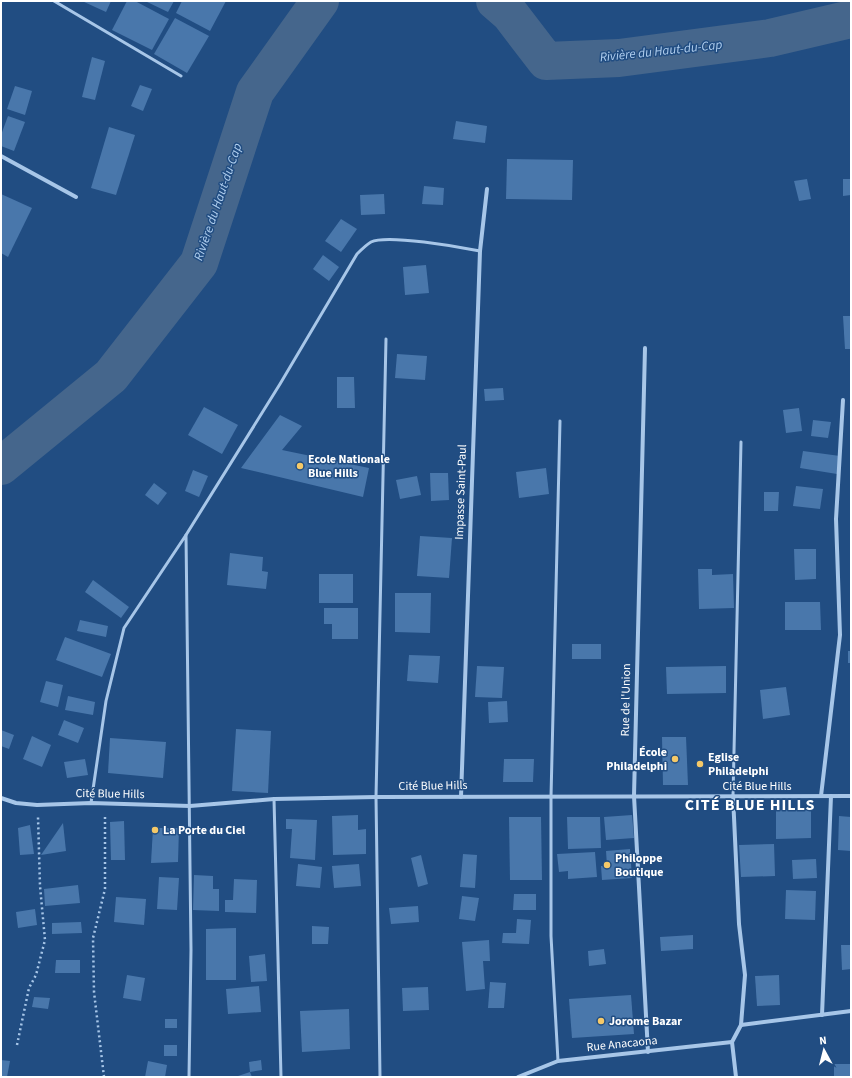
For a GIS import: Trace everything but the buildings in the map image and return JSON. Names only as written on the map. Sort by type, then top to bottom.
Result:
[{"type":"street","points":[[1,156],[76,197]]},
{"type":"street","name":"Impasse Saint-Paul","points":[[461,797],[480,251],[487,189]]},
{"type":"street","name":"Rue de l'Union","points":[[645,348],[634,796],[648,1052]]},
{"type":"street","points":[[821,796],[840,635],[836,519],[843,400]]},
{"type":"street","points":[[733,796],[739,924],[745,975],[741,1025],[732,1042],[736,1077]]},
{"type":"street","points":[[822,1015],[831,796]]},
{"type":"street","name":"Cité Blue Hills","points":[[1,798],[16,803],[38,805],[91,803],[190,806],[274,799],[376,797],[851,796]]},
{"type":"street","points":[[741,1025],[851,1011]]},
{"type":"street","name":"Rue Anacaona","points":[[518,1077],[558,1061],[732,1042]]},
{"type":"lane","points":[[54,1],[181,76]]},
{"type":"lane","points":[[91,803],[106,700],[124,628],[186,534],[280,384],[357,254],[371,242],[381,239],[442,243],[480,251]]},
{"type":"lane","points":[[380,1077],[376,797],[386,339]]},
{"type":"lane","points":[[558,1061],[551,936],[551,796],[560,421]]},
{"type":"lane","points":[[733,796],[741,442]]},
{"type":"lane","points":[[186,534],[191,950],[189,1077]]},
{"type":"lane","points":[[274,799],[281,1077]]},
{"type":"path","points":[[104,1077],[94,992],[93,938],[105,889],[105,804]]},
{"type":"path","points":[[17,1045],[29,988],[36,975],[45,940],[40,886],[38,805]]},
{"type":"waterway","name":"Rivière du Haut-du-Cap","points":[[1,466],[111,376],[199,263],[255,92],[320,1]]},
{"type":"waterway","name":"Rivière du Haut-du-Cap","points":[[495,1],[510,14],[546,61],[619,58],[770,38],[851,19]]},
{"type":"waterway","name":"Rivière du Haut-du-Cap","points":[[503,8],[504,1]]},
{"type":"place","name":"Ecole Nationale Blue Hills","points":[[300,466]]},
{"type":"place","name":"École Philadelphi","points":[[675,759]]},
{"type":"place","name":"Eglise Philadelphi","points":[[700,764]]},
{"type":"place","name":"La Porte du Ciel","points":[[155,830]]},
{"type":"place","name":"Philoppe Boutique","points":[[607,865]]},
{"type":"place","name":"Jorome Bazar","points":[[601,1021]]},
{"type":"district","name":"CITÉ BLUE HILLS","points":[[750,805]]}]
